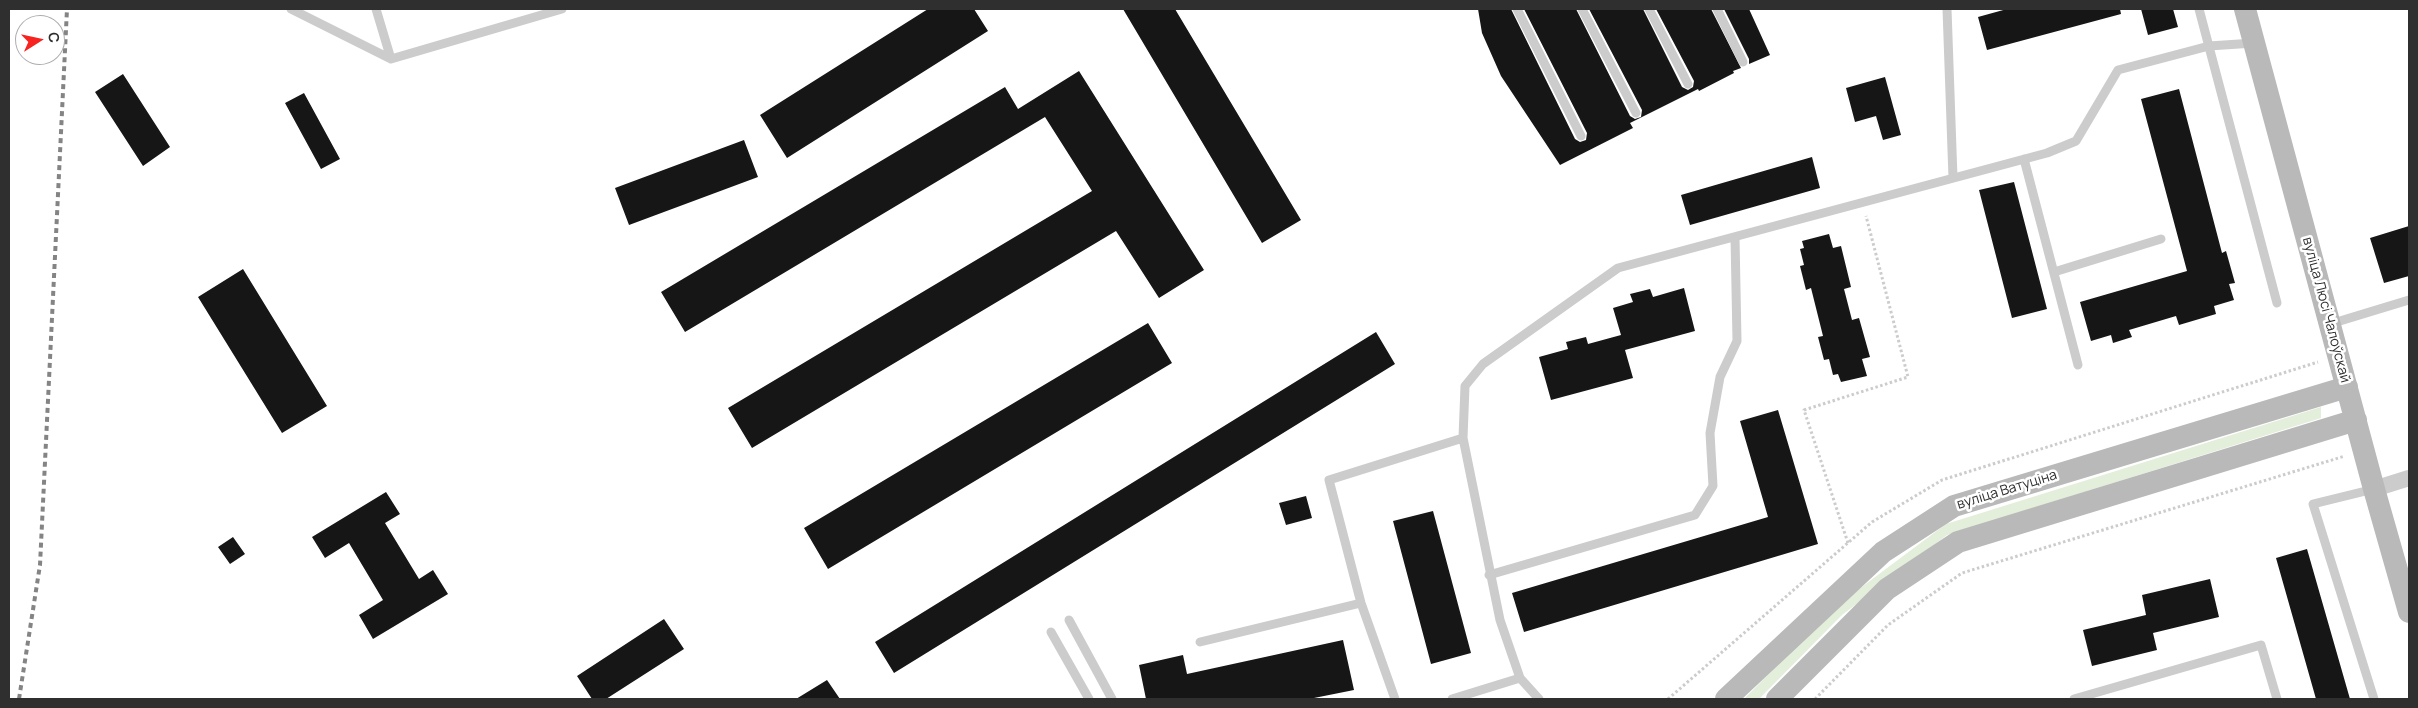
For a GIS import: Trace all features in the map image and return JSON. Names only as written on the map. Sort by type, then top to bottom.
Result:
[{"type":"street","name":"вуліца Люсі Чалоўскай","points":[[2245,9],[2363,450],[2409,612]]},
{"type":"street","name":"вуліца Ватуціна","points":[[1726,699],[1883,552],[1954,506],[2347,387]]},
{"type":"street","points":[[1777,699],[1887,589],[1958,542],[2356,420]]},
{"type":"street","points":[[2374,489],[2409,478]]},
{"type":"lane","points":[[291,9],[391,59],[562,9]]},
{"type":"lane","points":[[376,9],[391,59]]},
{"type":"lane","points":[[1517,9],[1581,136]]},
{"type":"lane","points":[[1582,9],[1636,113]]},
{"type":"lane","points":[[1649,9],[1688,84]]},
{"type":"lane","points":[[1717,9],[1743,62]]},
{"type":"lane","points":[[1947,9],[1953,178]]},
{"type":"lane","points":[[2199,9],[2278,303]]},
{"type":"lane","points":[[1540,699],[1520,678],[1500,620],[1489,576],[1463,438],[1465,386],[1483,364],[1618,268],[2024,159],[2076,142],[2118,70],[2209,46],[2255,43]]},
{"type":"lane","points":[[2024,159],[2078,364]]},
{"type":"lane","points":[[1489,576],[1695,515],[1713,486],[1710,433],[1720,377],[1737,341],[1734,237]]},
{"type":"lane","points":[[2054,272],[2160,239]]},
{"type":"lane","points":[[2330,324],[2409,300]]},
{"type":"lane","points":[[1395,699],[1361,602],[1329,480],[1463,438]]},
{"type":"lane","points":[[2374,489],[2313,504],[2374,699]]},
{"type":"lane","points":[[1200,642],[1361,602]]},
{"type":"lane","points":[[1069,620],[1112,699]]},
{"type":"lane","points":[[1051,632],[1089,699]]},
{"type":"lane","points":[[2074,699],[2261,645],[2277,699]]},
{"type":"lane","points":[[1452,699],[1520,678]]},
{"type":"path","points":[[1848,543],[1804,410],[1908,377],[1862,202]]},
{"type":"path","points":[[1816,699],[1888,625],[1962,573],[2363,450]]},
{"type":"green space","points":[[2321,407],[2321,418],[1947,535],[1842,615],[1759,699],[1744,699],[1835,607],[1946,524]]},
{"type":"building","points":[[928,9],[974,9],[988,31],[787,158],[760,115]]},
{"type":"building","points":[[1123,9],[1175,9],[1301,220],[1262,243]]},
{"type":"building","points":[[1478,9],[1511,9],[1575,139],[1580,142],[1586,140],[1587,133],[1524,9],[1576,9],[1630,116],[1635,119],[1641,117],[1642,110],[1589,9],[1643,9],[1682,87],[1688,90],[1693,87],[1694,81],[1656,9],[1711,9],[1741,68],[1699,91],[1698,89],[1630,123],[1633,128],[1560,165],[1501,76],[1482,33]]},
{"type":"building","points":[[1724,9],[1749,9],[1770,55],[1749,64],[1749,59]]},
{"type":"building","points":[[2007,9],[2120,9],[2121,14],[1987,50],[1978,17]]},
{"type":"building","points":[[2141,9],[2173,9],[2178,27],[2148,35]]},
{"type":"building","points":[[1079,71],[1204,270],[1159,298],[1116,231],[752,448],[728,408],[1092,191],[1045,117],[685,332],[661,292],[1005,87],[1018,109]]},
{"type":"building","points":[[123,74],[170,147],[143,166],[95,92]]},
{"type":"building","points":[[1885,77],[1901,135],[1883,140],[1876,116],[1855,122],[1846,88]]},
{"type":"building","points":[[2179,89],[2222,253],[2226,251],[2235,283],[2229,284],[2234,300],[2214,306],[2216,314],[2179,325],[2176,316],[2129,330],[2132,337],[2113,343],[2111,335],[2091,341],[2080,302],[2187,271],[2141,99]]},
{"type":"building","points":[[304,93],[340,159],[321,169],[285,103]]},
{"type":"building","points":[[744,140],[758,177],[629,225],[615,188]]},
{"type":"building","points":[[1812,157],[1820,188],[1690,225],[1681,195]]},
{"type":"building","points":[[2014,182],[2047,309],[2012,318],[1979,190]]},
{"type":"building","points":[[2409,226],[2409,276],[2384,283],[2370,238]]},
{"type":"building","points":[[1829,234],[1833,248],[1841,246],[1851,287],[1844,289],[1852,320],[1859,318],[1870,357],[1862,359],[1867,376],[1841,382],[1838,374],[1833,375],[1829,359],[1824,360],[1818,337],[1823,336],[1811,288],[1806,290],[1800,266],[1804,265],[1800,249],[1804,248],[1802,241]]},
{"type":"building","points":[[243,269],[327,406],[282,433],[198,297]]},
{"type":"building","points":[[1684,288],[1695,331],[1625,350],[1633,378],[1551,400],[1539,357],[1568,349],[1566,342],[1586,337],[1588,344],[1621,335],[1613,308],[1633,302],[1630,294],[1650,289],[1653,297]]},
{"type":"building","points":[[1148,323],[1172,363],[828,569],[804,528]]},
{"type":"building","points":[[1376,332],[1395,364],[894,673],[875,642]]},
{"type":"building","points":[[1778,410],[1818,544],[1524,632],[1512,593],[1768,517],[1740,421]]},
{"type":"building","points":[[386,492],[400,514],[385,523],[419,579],[433,570],[448,594],[373,639],[359,615],[383,600],[349,543],[325,558],[312,537]]},
{"type":"building","points":[[1306,496],[1312,518],[1286,525],[1279,503]]},
{"type":"building","points":[[1433,511],[1471,653],[1431,664],[1393,521]]},
{"type":"building","points":[[233,537],[245,554],[230,564],[218,547]]},
{"type":"building","points":[[2307,549],[2350,699],[2316,699],[2276,558]]},
{"type":"building","points":[[2210,579],[2219,617],[2153,633],[2157,650],[2092,666],[2083,630],[2146,615],[2142,595]]},
{"type":"building","points":[[664,619],[684,649],[606,699],[592,699],[577,676]]},
{"type":"building","points":[[1343,640],[1354,690],[1309,699],[1146,699],[1139,665],[1183,655],[1187,674]]},
{"type":"building","points":[[827,680],[840,699],[796,699]]},
{"type":"railway","points":[[19,699],[40,565],[67,9]]}]
